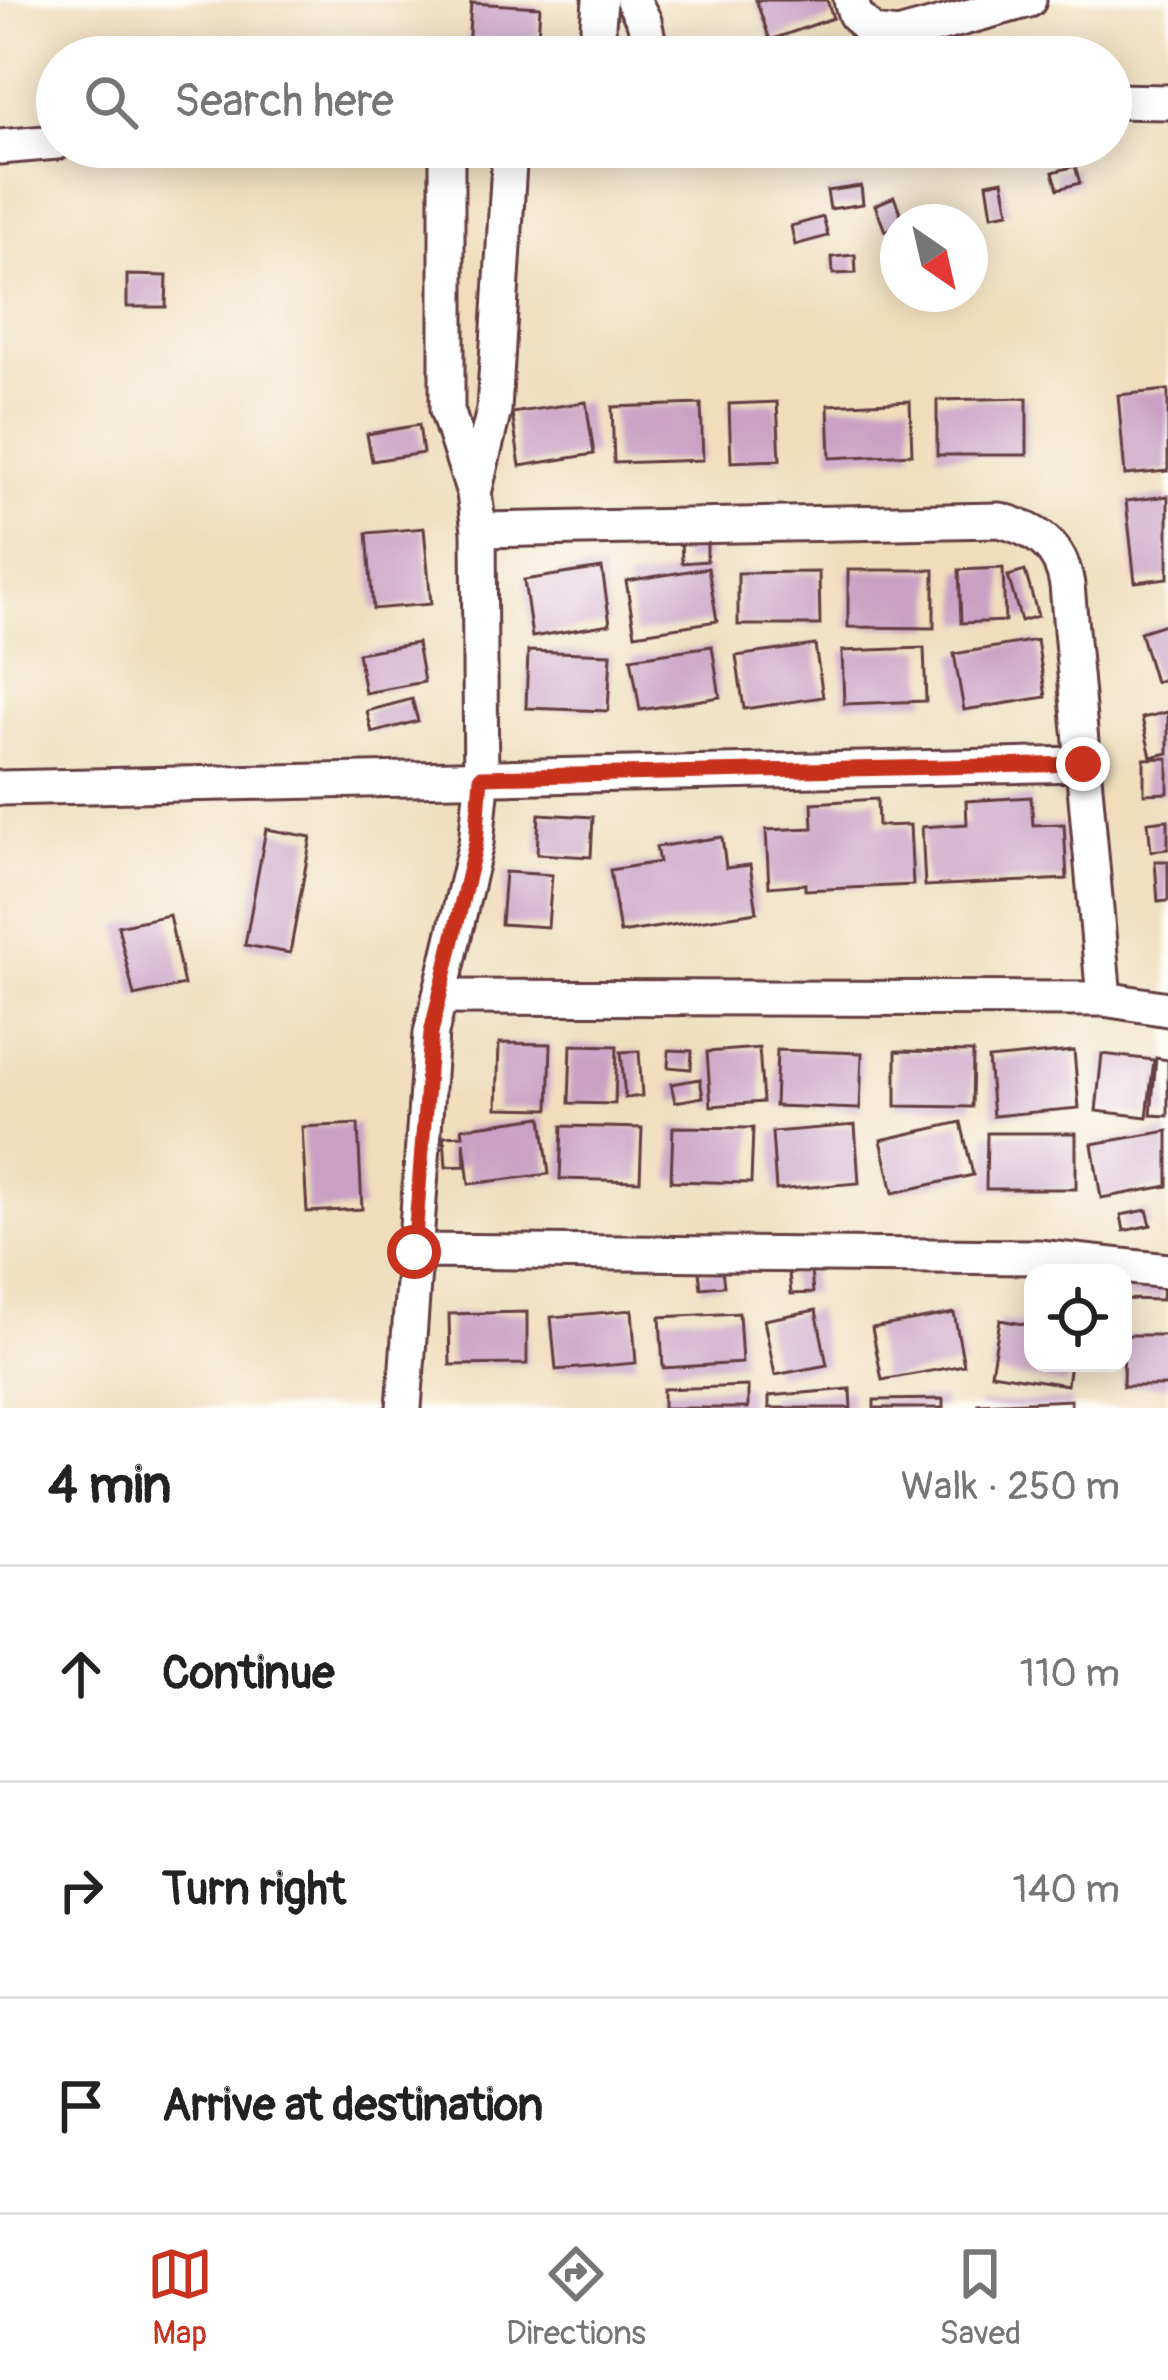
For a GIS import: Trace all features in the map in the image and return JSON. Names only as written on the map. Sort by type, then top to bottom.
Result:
[{"type":"street","points":[[599,0],[599,36]]},
{"type":"street","points":[[633,0],[647,36]]},
{"type":"street","points":[[851,0],[855,14],[872,33],[898,36],[1029,0]]},
{"type":"street","points":[[1132,101],[1168,101]]},
{"type":"street","points":[[0,147],[36,144]]},
{"type":"street","points":[[404,1408],[431,1033],[476,842],[481,777],[479,530],[474,493],[447,410],[447,168]]},
{"type":"street","points":[[474,493],[494,410],[509,168]]},
{"type":"street","points":[[479,530],[1000,520],[1042,538],[1064,566],[1104,999]]},
{"type":"street","points":[[0,788],[1083,764]]},
{"type":"street","points":[[440,997],[1104,999],[1168,1009]]},
{"type":"street","points":[[414,1252],[1038,1257],[1168,1271]]},
{"type":"building","points":[[756,0],[827,0],[833,18],[769,36]]},
{"type":"building","points":[[471,3],[540,7],[538,36],[469,36]]},
{"type":"building","points":[[1076,168],[1080,183],[1058,189],[1053,172]]},
{"type":"building","points":[[1003,180],[1009,212],[992,215],[987,183]]},
{"type":"building","points":[[861,186],[863,204],[830,209],[827,191]]},
{"type":"building","points":[[894,197],[897,204],[880,204],[880,218],[875,205]]},
{"type":"building","points":[[823,217],[828,236],[795,245],[791,226]]},
{"type":"building","points":[[855,255],[856,273],[833,274],[832,257]]},
{"type":"building","points":[[127,275],[167,276],[166,307],[127,307]]},
{"type":"building","points":[[1168,390],[1168,471],[1125,475],[1118,395]]},
{"type":"building","points":[[1027,398],[1027,455],[937,455],[937,400]]},
{"type":"building","points":[[910,401],[912,454],[830,458],[828,405]]},
{"type":"building","points":[[586,402],[594,454],[520,466],[512,413]]},
{"type":"building","points":[[777,402],[780,460],[731,462],[729,404]]},
{"type":"building","points":[[701,404],[703,460],[614,463],[612,407]]},
{"type":"building","points":[[419,425],[423,453],[372,461],[367,434]]},
{"type":"building","points":[[1168,496],[1168,578],[1135,582],[1126,501]]},
{"type":"building","points":[[424,528],[431,604],[373,609],[367,533]]},
{"type":"building","points":[[707,538],[707,561],[682,563],[681,539]]},
{"type":"building","points":[[602,568],[610,624],[532,637],[524,580]]},
{"type":"building","points":[[708,568],[717,621],[635,634],[626,581]]},
{"type":"building","points":[[1003,568],[1005,621],[961,623],[959,570]]},
{"type":"building","points":[[848,570],[934,570],[934,628],[848,627]]},
{"type":"building","points":[[1025,571],[1038,616],[1021,621],[1008,576]]},
{"type":"building","points":[[819,572],[820,625],[738,625],[738,573]]},
{"type":"building","points":[[1168,623],[1168,678],[1155,682],[1140,632]]},
{"type":"building","points":[[1037,640],[1046,697],[964,710],[954,654]]},
{"type":"building","points":[[417,643],[424,682],[365,693],[358,653]]},
{"type":"building","points":[[815,645],[823,697],[744,709],[736,656]]},
{"type":"building","points":[[712,646],[720,697],[640,710],[631,658]]},
{"type":"building","points":[[924,648],[926,701],[844,704],[842,651]]},
{"type":"building","points":[[528,651],[611,654],[608,711],[526,708]]},
{"type":"building","points":[[412,699],[418,721],[372,733],[367,711]]},
{"type":"building","points":[[1168,712],[1168,753],[1151,757],[1142,718]]},
{"type":"building","points":[[1168,758],[1168,793],[1144,794],[1144,759]]},
{"type":"building","points":[[1031,797],[1033,825],[1064,824],[1067,879],[925,886],[922,827],[967,824],[966,801]]},
{"type":"building","points":[[877,799],[878,826],[910,825],[913,885],[769,887],[766,830],[813,828],[812,803]]},
{"type":"building","points":[[539,814],[593,817],[591,857],[537,854]]},
{"type":"building","points":[[1168,820],[1168,849],[1151,851],[1148,822]]},
{"type":"building","points":[[266,829],[311,837],[290,953],[245,945]]},
{"type":"building","points":[[722,837],[726,868],[750,865],[757,912],[620,933],[610,870],[659,862],[656,847]]},
{"type":"building","points":[[1155,861],[1168,861],[1168,901],[1158,902]]},
{"type":"building","points":[[505,872],[552,875],[548,927],[501,924]]},
{"type":"building","points":[[169,915],[184,985],[134,996],[118,926]]},
{"type":"building","points":[[499,1043],[551,1044],[549,1109],[497,1108]]},
{"type":"building","points":[[571,1045],[617,1046],[615,1104],[569,1103]]},
{"type":"building","points":[[759,1048],[763,1102],[711,1106],[707,1052]]},
{"type":"building","points":[[669,1050],[692,1051],[691,1069],[668,1067]]},
{"type":"building","points":[[777,1050],[862,1053],[860,1109],[775,1106]]},
{"type":"building","points":[[639,1051],[642,1096],[625,1098],[621,1052]]},
{"type":"building","points":[[896,1051],[973,1052],[972,1107],[896,1106]]},
{"type":"building","points":[[1074,1051],[1079,1108],[993,1116],[988,1059]]},
{"type":"building","points":[[1102,1054],[1154,1060],[1147,1117],[1096,1111]]},
{"type":"building","points":[[1156,1058],[1168,1060],[1168,1116],[1151,1115]]},
{"type":"building","points":[[700,1079],[703,1097],[675,1102],[671,1084]]},
{"type":"building","points":[[542,1117],[549,1174],[469,1184],[464,1142],[465,1166],[446,1167],[444,1136],[463,1135],[462,1128]]},
{"type":"building","points":[[961,1122],[973,1175],[893,1193],[881,1140]]},
{"type":"building","points":[[358,1124],[362,1209],[307,1212],[302,1127]]},
{"type":"building","points":[[855,1125],[859,1183],[776,1190],[772,1132]]},
{"type":"building","points":[[562,1126],[642,1128],[640,1181],[560,1179]]},
{"type":"building","points":[[673,1127],[753,1128],[751,1183],[671,1181]]},
{"type":"building","points":[[1168,1131],[1168,1186],[1101,1198],[1092,1144]]},
{"type":"building","points":[[987,1133],[1076,1133],[1076,1189],[986,1189]]},
{"type":"building","points":[[1147,1210],[1151,1225],[1124,1231],[1121,1215]]},
{"type":"building","points":[[722,1269],[724,1286],[701,1288],[699,1272]]},
{"type":"building","points":[[811,1271],[813,1293],[791,1294],[789,1273]]},
{"type":"building","points":[[1132,1280],[1163,1281],[1162,1300],[1132,1299]]},
{"type":"building","points":[[632,1310],[636,1363],[556,1370],[551,1317]]},
{"type":"building","points":[[816,1310],[827,1365],[775,1375],[764,1320]]},
{"type":"building","points":[[527,1312],[527,1364],[450,1365],[449,1314]]},
{"type":"building","points":[[739,1313],[742,1363],[663,1368],[660,1317]]},
{"type":"building","points":[[954,1313],[964,1365],[882,1380],[872,1328]]},
{"type":"building","points":[[1000,1320],[1024,1324],[1024,1372],[1069,1372],[1067,1385],[991,1373]]},
{"type":"building","points":[[1132,1335],[1168,1335],[1168,1386],[1123,1386],[1123,1372],[1132,1372]]},
{"type":"building","points":[[748,1386],[748,1408],[663,1408],[663,1389]]},
{"type":"building","points":[[850,1389],[851,1408],[769,1408],[769,1396]]},
{"type":"building","points":[[943,1399],[943,1408],[874,1408],[874,1400]]},
{"type":"building","points":[[1071,1400],[1071,1408],[978,1408],[978,1404]]},
{"type":"route","points":[[414,1252],[431,1033],[476,842],[481,777],[1083,764]]}]
